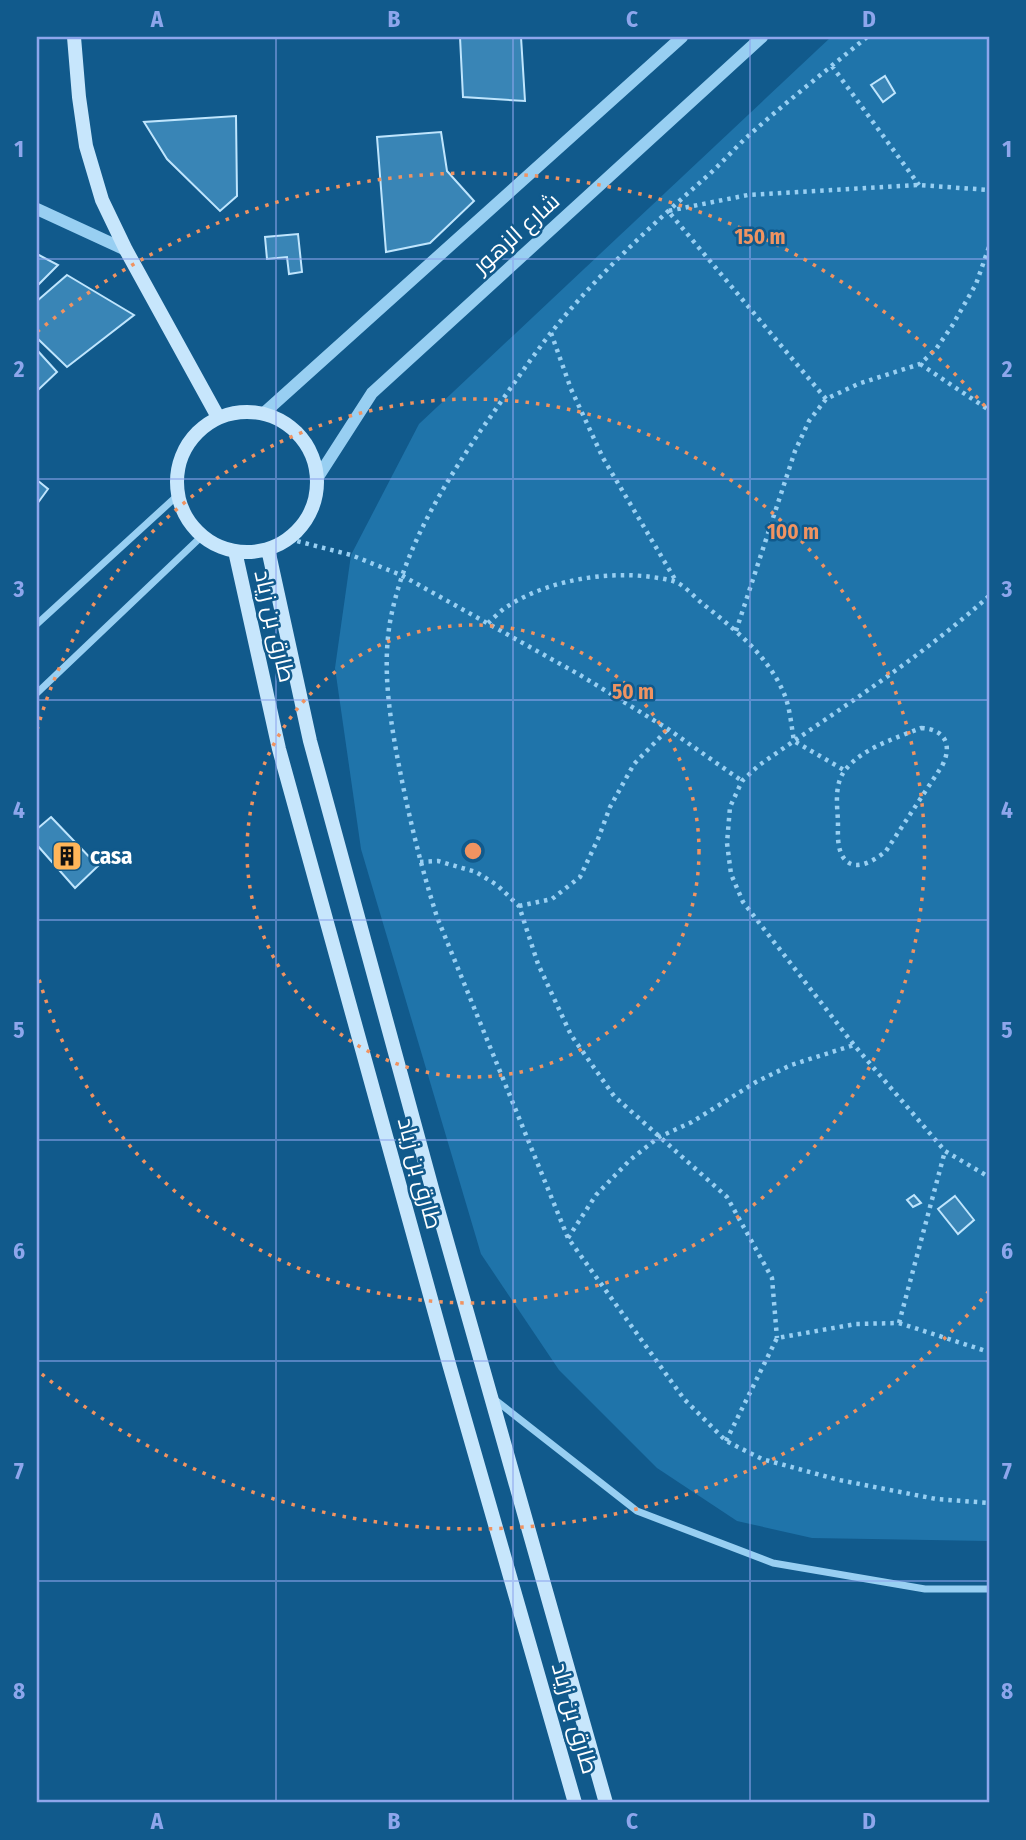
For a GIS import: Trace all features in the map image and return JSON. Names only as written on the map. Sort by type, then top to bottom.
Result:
[{"type":"main road","points":[[74,37],[86,146],[102,200],[126,250],[218,418]]},
{"type":"main road","points":[[240,411],[264,413],[284,421],[301,436],[313,456],[318,477],[315,501],[306,522],[289,539],[268,549],[234,551],[218,546],[202,536],[186,518],[178,495],[177,472],[184,449],[198,431],[218,418],[240,411]]},
{"type":"main road","points":[[268,549],[310,741],[433,1192],[606,1803]]},
{"type":"main road","name":"طارق بن زياد","points":[[234,551],[279,749],[449,1364],[575,1803]]},
{"type":"street","name":"شارع الزهور","points":[[264,413],[682,37]]},
{"type":"street","name":"شارع الزهور","points":[[318,477],[372,393],[762,37]]},
{"type":"street","points":[[37,209],[126,250]]},
{"type":"street","points":[[37,624],[178,495]]},
{"type":"street","points":[[37,693],[202,536]]},
{"type":"street","points":[[490,1396],[637,1511],[774,1563],[925,1589],[989,1589]]},
{"type":"path","points":[[867,37],[747,137],[596,282],[551,333],[463,457],[422,526],[401,575],[390,624],[386,672],[392,728],[420,862],[437,917],[568,1238],[684,1399],[726,1441],[762,1459],[839,1480],[936,1499],[989,1503]]},
{"type":"path","points":[[832,66],[919,186]]},
{"type":"path","points":[[668,211],[748,195],[919,186],[989,190]]},
{"type":"path","points":[[668,211],[827,400]]},
{"type":"path","points":[[736,631],[794,451],[809,421],[827,400],[858,384],[919,364],[936,349],[976,284],[989,247]]},
{"type":"path","points":[[551,333],[571,389],[603,457],[676,582],[736,631],[768,665],[783,691],[794,741]]},
{"type":"path","points":[[919,364],[989,410]]},
{"type":"path","points":[[289,539],[351,555],[401,575],[580,675],[668,729],[742,781]]},
{"type":"path","points":[[488,623],[508,606],[533,594],[583,578],[627,575],[676,582]]},
{"type":"path","points":[[989,596],[960,623],[758,766],[742,781],[730,807],[727,842],[731,874],[743,902],[854,1045],[945,1151],[989,1177]]},
{"type":"path","points":[[921,728],[938,732],[947,747],[947,757],[942,766],[886,851],[874,861],[863,865],[850,863],[841,855],[836,792],[844,770],[874,748],[921,728]]},
{"type":"path","points":[[519,906],[552,899],[580,877],[610,807],[634,764],[668,729]]},
{"type":"path","points":[[794,741],[844,770]]},
{"type":"path","points":[[420,862],[438,861],[476,872],[497,885],[519,906],[538,964],[571,1035],[614,1096],[727,1197],[772,1278],[777,1338],[726,1441]]},
{"type":"path","points":[[568,1238],[596,1195],[630,1160],[659,1137],[692,1122],[756,1082],[791,1065],[854,1045]]},
{"type":"path","points":[[899,1324],[945,1151]]},
{"type":"path","points":[[777,1338],[856,1324],[899,1324],[989,1352]]},
{"type":"shaded area","points":[[831,37],[989,37],[989,1541],[812,1538],[737,1521],[657,1468],[559,1370],[481,1254],[361,849],[335,668],[351,555],[419,424]]},
{"type":"building","points":[[460,37],[521,37],[525,101],[463,97]]},
{"type":"building","points":[[885,76],[895,93],[883,102],[871,85]]},
{"type":"building","points":[[236,116],[237,196],[220,211],[167,159],[144,122]]},
{"type":"building","points":[[441,132],[447,171],[474,201],[430,243],[386,252],[377,137]]},
{"type":"building","points":[[298,234],[302,272],[289,274],[287,257],[267,259],[265,237]]},
{"type":"building","points":[[37,254],[58,265],[37,286]]},
{"type":"building","points":[[67,275],[134,315],[67,367],[37,338],[37,301]]},
{"type":"building","points":[[37,350],[57,372],[37,391]]},
{"type":"building","points":[[37,480],[48,489],[37,504]]},
{"type":"building","name":"casa","points":[[51,817],[98,866],[75,888],[37,845],[37,829]]},
{"type":"building","points":[[914,1195],[921,1203],[913,1207],[907,1200]]},
{"type":"building","points":[[955,1196],[974,1220],[958,1234],[938,1209]]},
{"type":"place","name":"casa","points":[[67,856]]}]
